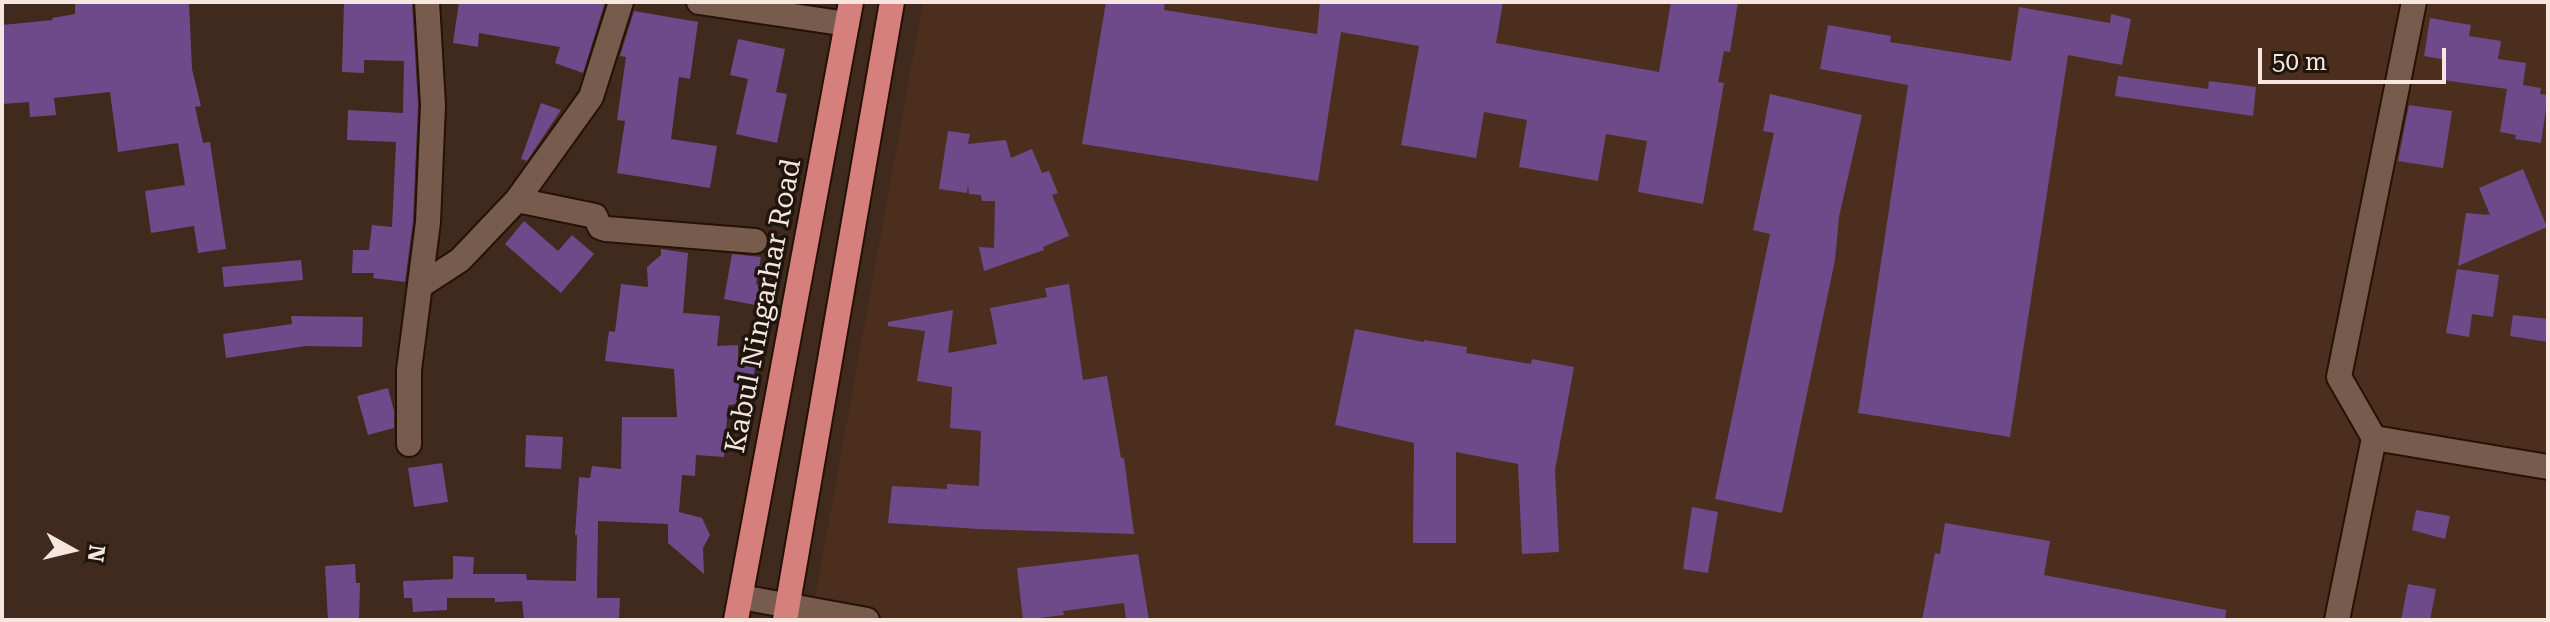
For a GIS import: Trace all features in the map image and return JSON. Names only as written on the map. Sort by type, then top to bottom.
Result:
[{"type":"highway","points":[[786,612],[892,2]]},
{"type":"highway","name":"Kabul Ningarhar Road","points":[[738,608],[849,13]]},
{"type":"street","points":[[409,444],[409,370],[428,222],[433,105],[427,2]]},
{"type":"street","points":[[420,286],[460,260],[517,200],[591,97],[621,2]]},
{"type":"street","points":[[699,2],[849,13]]},
{"type":"street","points":[[2337,620],[2374,438],[2339,377],[2414,2]]},
{"type":"street","points":[[517,200],[595,216],[600,227],[606,229],[755,241]]},
{"type":"street","points":[[2374,438],[2548,467]]},
{"type":"street","points":[[738,608],[867,620]]},
{"type":"shaded area","points":[[923,2],[2548,2],[2548,620],[811,620]]},
{"type":"building","points":[[75,2],[189,2],[192,69],[201,106],[195,107],[203,143],[210,142],[226,249],[198,253],[194,226],[151,233],[145,191],[185,185],[178,143],[118,152],[110,92],[54,98],[56,115],[30,117],[29,102],[2,104],[2,25],[53,20],[75,14]]},
{"type":"building","points":[[344,2],[412,2],[418,105],[413,221],[405,282],[373,278],[374,273],[352,273],[353,250],[369,250],[372,225],[392,227],[396,142],[347,140],[348,110],[403,113],[404,61],[364,60],[364,73],[342,72]]},
{"type":"building","points":[[459,2],[605,2],[583,73],[555,63],[560,47],[479,33],[478,47],[453,43]]},
{"type":"building","points":[[1106,2],[1165,2],[1164,10],[1317,34],[1320,2],[1503,2],[1496,43],[1659,72],[1671,2],[1738,2],[1730,52],[1724,51],[1718,82],[1724,83],[1703,204],[1638,192],[1647,141],[1606,134],[1598,181],[1519,167],[1527,120],[1484,112],[1476,158],[1401,145],[1419,46],[1341,32],[1318,181],[1082,144]]},
{"type":"building","points":[[2019,7],[2110,23],[2111,14],[2131,19],[2122,65],[2068,55],[2010,437],[1858,413],[1908,85],[1820,69],[1828,25],[1891,36],[1890,42],[2011,61]]},
{"type":"building","points":[[634,11],[698,22],[690,79],[679,77],[671,139],[717,146],[710,188],[617,173],[625,121],[617,120],[626,57],[620,56]]},
{"type":"building","points":[[2430,18],[2471,25],[2469,36],[2501,41],[2498,59],[2526,63],[2523,85],[2541,88],[2540,94],[2548,95],[2541,143],[2515,139],[2516,135],[2500,132],[2507,89],[2443,80],[2446,60],[2424,56]]},
{"type":"building","points":[[738,39],[785,49],[776,92],[787,94],[777,143],[736,134],[748,79],[730,75]]},
{"type":"building","points":[[2118,76],[2208,89],[2209,81],[2256,87],[2253,116],[2115,96]]},
{"type":"building","points":[[1770,94],[1862,115],[1839,217],[1835,260],[1782,513],[1715,499],[1770,234],[1753,230],[1774,133],[1763,131]]},
{"type":"building","points":[[541,103],[561,110],[527,161],[521,159]]},
{"type":"building","points":[[2409,105],[2452,111],[2443,168],[2398,161]]},
{"type":"building","points":[[948,131],[970,134],[968,144],[1006,140],[1011,158],[1032,149],[1042,173],[1049,171],[1058,193],[1052,195],[1069,236],[1043,247],[1044,250],[984,271],[979,247],[994,248],[995,201],[982,201],[981,195],[969,194],[968,184],[967,193],[939,189]]},
{"type":"building","points":[[2523,169],[2547,227],[2458,266],[2466,213],[2490,215],[2479,188]]},
{"type":"building","points":[[524,221],[558,251],[572,235],[594,254],[561,293],[505,244]]},
{"type":"building","points":[[661,249],[688,253],[683,313],[720,316],[717,346],[738,345],[738,364],[755,367],[752,388],[739,386],[740,404],[728,405],[724,457],[696,455],[695,476],[682,475],[679,512],[702,518],[710,535],[703,548],[704,574],[668,543],[668,524],[598,521],[597,598],[620,598],[619,620],[524,619],[522,601],[495,602],[495,598],[447,598],[447,610],[413,612],[412,598],[404,598],[403,581],[453,579],[453,556],[474,557],[473,574],[526,574],[527,580],[576,581],[579,477],[590,478],[592,466],[621,469],[622,417],[677,417],[674,369],[605,361],[609,331],[615,332],[621,284],[648,287],[647,267],[661,255]]},
{"type":"building","points":[[732,254],[761,257],[756,284],[768,287],[765,307],[724,299]]},
{"type":"building","points":[[301,260],[303,280],[224,287],[222,267]]},
{"type":"building","points":[[2457,269],[2499,275],[2493,317],[2472,314],[2469,337],[2446,333]]},
{"type":"building","points":[[1069,284],[1083,380],[1107,376],[1121,458],[1124,458],[1134,534],[888,523],[892,486],[947,489],[947,484],[979,486],[981,431],[950,428],[952,387],[917,381],[925,331],[888,326],[888,322],[953,310],[948,353],[997,344],[990,308],[1047,297],[1045,288]]},
{"type":"building","points":[[2513,315],[2548,319],[2548,342],[2510,336]]},
{"type":"building","points":[[291,316],[363,317],[362,347],[306,346],[226,358],[223,334],[292,324]]},
{"type":"building","points":[[1355,329],[1467,347],[1466,353],[1531,364],[1532,359],[1574,367],[1555,470],[1559,552],[1522,554],[1518,464],[1456,452],[1456,543],[1413,543],[1414,443],[1335,425]]},
{"type":"building","points":[[388,388],[394,411],[394,428],[368,435],[357,396]]},
{"type":"building","points":[[526,435],[563,437],[561,469],[525,467]]},
{"type":"building","points":[[442,463],[448,502],[414,507],[408,468]]},
{"type":"building","points":[[1692,507],[1718,512],[1708,573],[1683,569]]},
{"type":"building","points":[[2416,510],[2450,516],[2445,539],[2412,530]]},
{"type":"building","points":[[1945,523],[2050,541],[2044,575],[2226,610],[2225,620],[1922,620],[1935,553],[1940,554]]},
{"type":"building","points":[[1138,554],[1149,620],[1126,620],[1124,603],[1023,620],[1017,568]]},
{"type":"building","points":[[355,564],[356,583],[360,583],[359,620],[328,620],[325,566]]},
{"type":"building","points":[[2408,584],[2436,589],[2430,620],[2401,620]]}]
